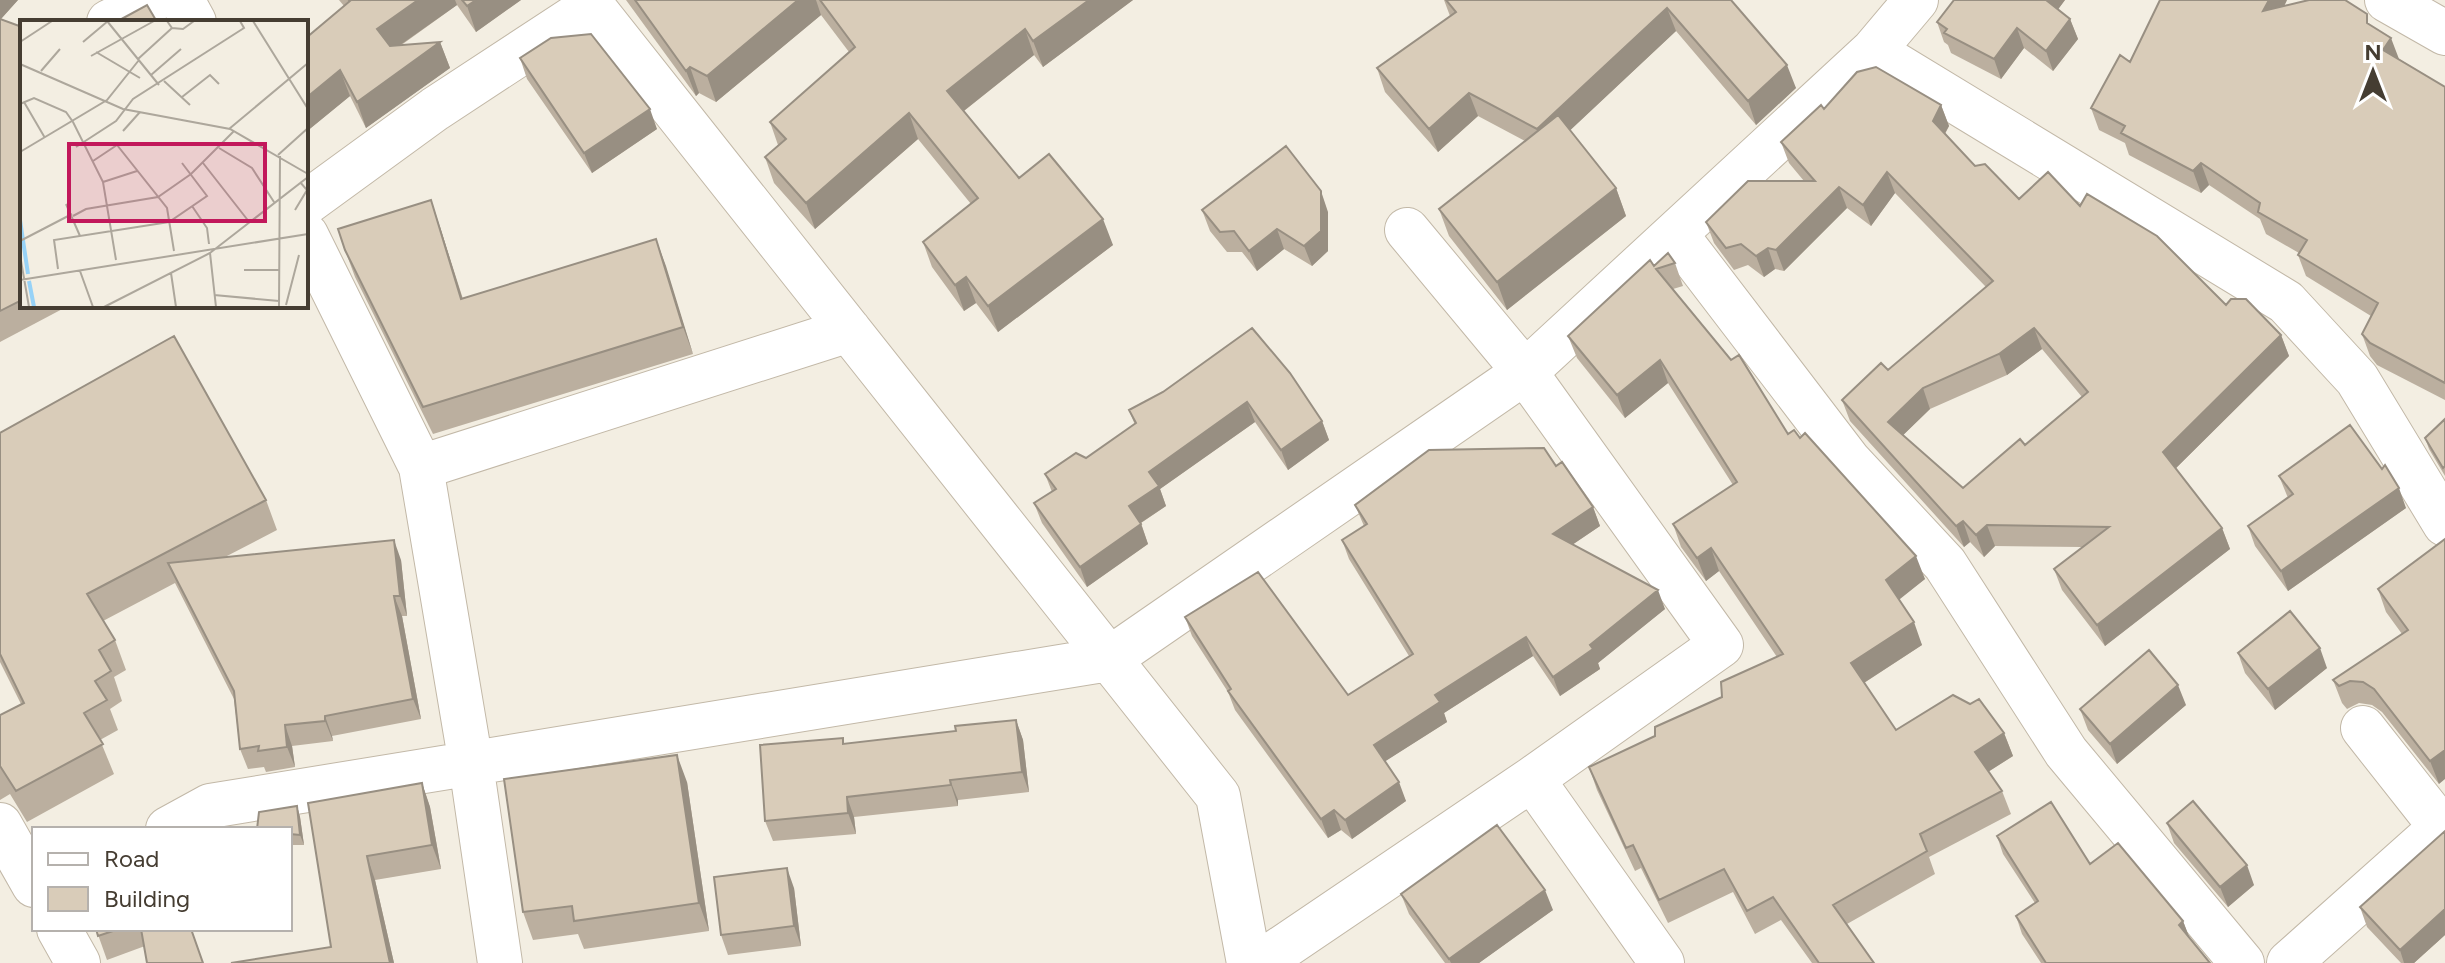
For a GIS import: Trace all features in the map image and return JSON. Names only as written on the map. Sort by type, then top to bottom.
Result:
[{"type":"street","points":[[113,20],[153,0]]},
{"type":"street","points":[[182,0],[193,20]]},
{"type":"street","points":[[172,827],[210,806],[1109,659],[1525,372],[1677,236],[1873,51],[1916,0]]},
{"type":"street","points":[[2387,0],[2445,33]]},
{"type":"street","points":[[308,202],[435,109],[592,6],[1218,796],[1249,963]]},
{"type":"street","points":[[1873,51],[2286,302],[2357,379],[2445,524]]},
{"type":"street","points":[[1260,963],[1532,779],[1721,645],[1525,372],[1407,230]]},
{"type":"street","points":[[1677,236],[1849,461],[1945,564],[2066,752],[2242,963]]},
{"type":"street","points":[[308,239],[421,467],[471,764],[500,963]]},
{"type":"street","points":[[421,467],[849,330]]},
{"type":"street","points":[[2289,963],[2443,825],[2363,728]]},
{"type":"street","points":[[1532,779],[1662,963]]},
{"type":"street","points":[[0,825],[21,886]]},
{"type":"street","points":[[60,931],[78,963]]},
{"type":"building","points":[[418,0],[377,29],[390,46],[440,42],[357,102],[340,70],[308,96],[308,36],[350,1]]},
{"type":"building","points":[[462,0],[476,0],[467,6]]},
{"type":"building","points":[[635,0],[798,0],[707,76],[690,67],[686,71]]},
{"type":"building","points":[[820,0],[1089,0],[1033,41],[1025,29],[947,91],[1019,178],[1049,154],[1103,219],[988,306],[966,277],[955,285],[923,242],[978,198],[909,113],[806,203],[765,157],[786,139],[770,122],[855,47]]},
{"type":"building","points":[[1446,0],[1731,0],[1787,65],[1748,101],[1667,8],[1537,129],[1469,93],[1429,129],[1377,68],[1456,12]]},
{"type":"building","points":[[1954,0],[2046,0],[2070,19],[2046,51],[2017,28],[1994,59],[1944,33],[1947,29],[1937,22]]},
{"type":"building","points":[[2160,0],[2269,0],[2263,11],[2309,0],[2345,0],[2367,14],[2367,23],[2391,38],[2383,50],[2445,87],[2445,383],[2370,343],[2362,334],[2378,303],[2298,255],[2307,240],[2258,212],[2260,203],[2201,163],[2193,171],[2121,133],[2125,126],[2091,108],[2120,55],[2130,62]]},
{"type":"building","points":[[147,5],[156,20],[120,20]]},
{"type":"building","points":[[0,19],[20,26],[20,301],[0,311]]},
{"type":"building","points":[[591,34],[650,109],[584,153],[520,58],[551,38]]},
{"type":"building","points":[[1876,67],[1941,105],[1933,121],[1975,166],[1985,164],[2019,199],[2048,172],[2080,206],[2087,194],[2157,236],[2226,305],[2231,299],[2246,299],[2281,335],[2163,452],[2222,528],[2097,625],[2054,569],[2109,527],[1987,525],[1976,535],[1963,521],[1956,526],[1842,400],[1881,363],[1888,370],[1993,281],[1887,172],[1863,205],[1839,187],[1776,250],[1768,248],[1756,256],[1741,244],[1726,248],[1706,222],[1748,181],[1815,181],[1781,142],[1821,105],[1824,109],[1857,72]],"holes":[[[2034,328],[2088,392],[2025,445],[2020,439],[1963,488],[1888,422],[1923,388],[1999,354]]]},
{"type":"building","points":[[1558,115],[1616,188],[1497,282],[1439,209]]},
{"type":"building","points":[[1286,146],[1321,191],[1321,231],[1304,246],[1277,229],[1249,251],[1234,231],[1220,232],[1202,210]]},
{"type":"building","points":[[431,200],[461,299],[656,239],[683,327],[423,407],[345,250],[338,229]]},
{"type":"building","points":[[1668,253],[1675,263],[1656,269],[1731,360],[1739,355],[1788,434],[1794,430],[1800,438],[1805,433],[1916,556],[1886,580],[1914,622],[1851,663],[1896,730],[1953,695],[1970,704],[1979,699],[2004,733],[1975,752],[2002,791],[1920,834],[1927,851],[1833,905],[1874,963],[1819,963],[1773,897],[1747,911],[1724,869],[1659,900],[1633,845],[1626,848],[1589,767],[1655,736],[1655,727],[1722,697],[1721,682],[1783,654],[1711,548],[1697,558],[1673,524],[1737,482],[1660,360],[1617,395],[1568,336],[1650,260],[1654,266]]},
{"type":"building","points":[[1252,328],[1290,373],[1322,421],[1281,450],[1247,402],[1149,472],[1159,486],[1129,506],[1141,524],[1080,567],[1034,503],[1056,489],[1045,474],[1076,453],[1086,458],[1136,423],[1129,410],[1163,392]]},
{"type":"building","points":[[174,336],[266,500],[87,594],[115,640],[99,650],[111,671],[95,681],[107,700],[84,713],[103,744],[16,791],[0,766],[0,715],[24,703],[0,654],[0,433]]},
{"type":"building","points":[[2445,419],[2445,466],[2443,468],[2425,438]]},
{"type":"building","points":[[2350,425],[2382,469],[2385,465],[2399,488],[2281,571],[2248,526],[2293,494],[2279,476]]},
{"type":"building","points":[[1544,448],[1556,466],[1562,462],[1593,507],[1553,534],[1658,590],[1590,645],[1593,649],[1553,677],[1526,637],[1435,695],[1440,702],[1374,745],[1399,782],[1345,820],[1334,810],[1321,819],[1228,691],[1231,689],[1185,617],[1258,572],[1348,695],[1413,654],[1342,540],[1367,524],[1355,505],[1429,450]]},
{"type":"building","points":[[2445,539],[2445,750],[2430,761],[2374,689],[2363,682],[2350,681],[2339,686],[2333,680],[2408,630],[2378,589]]},
{"type":"building","points":[[394,540],[400,596],[394,596],[413,699],[325,716],[325,721],[285,725],[287,747],[258,751],[259,746],[240,749],[234,691],[168,563]]},
{"type":"building","points":[[2290,611],[2320,648],[2268,689],[2238,653]]},
{"type":"building","points":[[2149,650],[2178,685],[2110,744],[2080,709]]},
{"type":"building","points":[[1016,720],[1022,772],[950,780],[951,785],[847,797],[848,813],[765,821],[760,745],[843,738],[843,744],[956,731],[955,726]]},
{"type":"building","points":[[677,755],[699,903],[574,921],[572,906],[523,912],[504,779]]},
{"type":"building","points":[[422,783],[432,845],[367,856],[390,963],[231,963],[331,947],[308,803]]},
{"type":"building","points":[[2193,801],[2247,865],[2220,887],[2167,823]]},
{"type":"building","points":[[2051,802],[2090,864],[2118,843],[2183,921],[2179,925],[2210,963],[2046,963],[2016,916],[2038,901],[1997,836]]},
{"type":"building","points":[[297,806],[300,835],[292,834],[292,827],[257,827],[259,812]]},
{"type":"building","points":[[1497,825],[1545,890],[1449,959],[1401,894]]},
{"type":"building","points":[[2445,831],[2445,909],[2400,950],[2360,907]]},
{"type":"building","points":[[787,868],[794,926],[721,935],[714,877]]},
{"type":"building","points":[[97,931],[113,931],[98,936]]},
{"type":"building","points":[[141,931],[192,931],[203,963],[147,963]]}]
